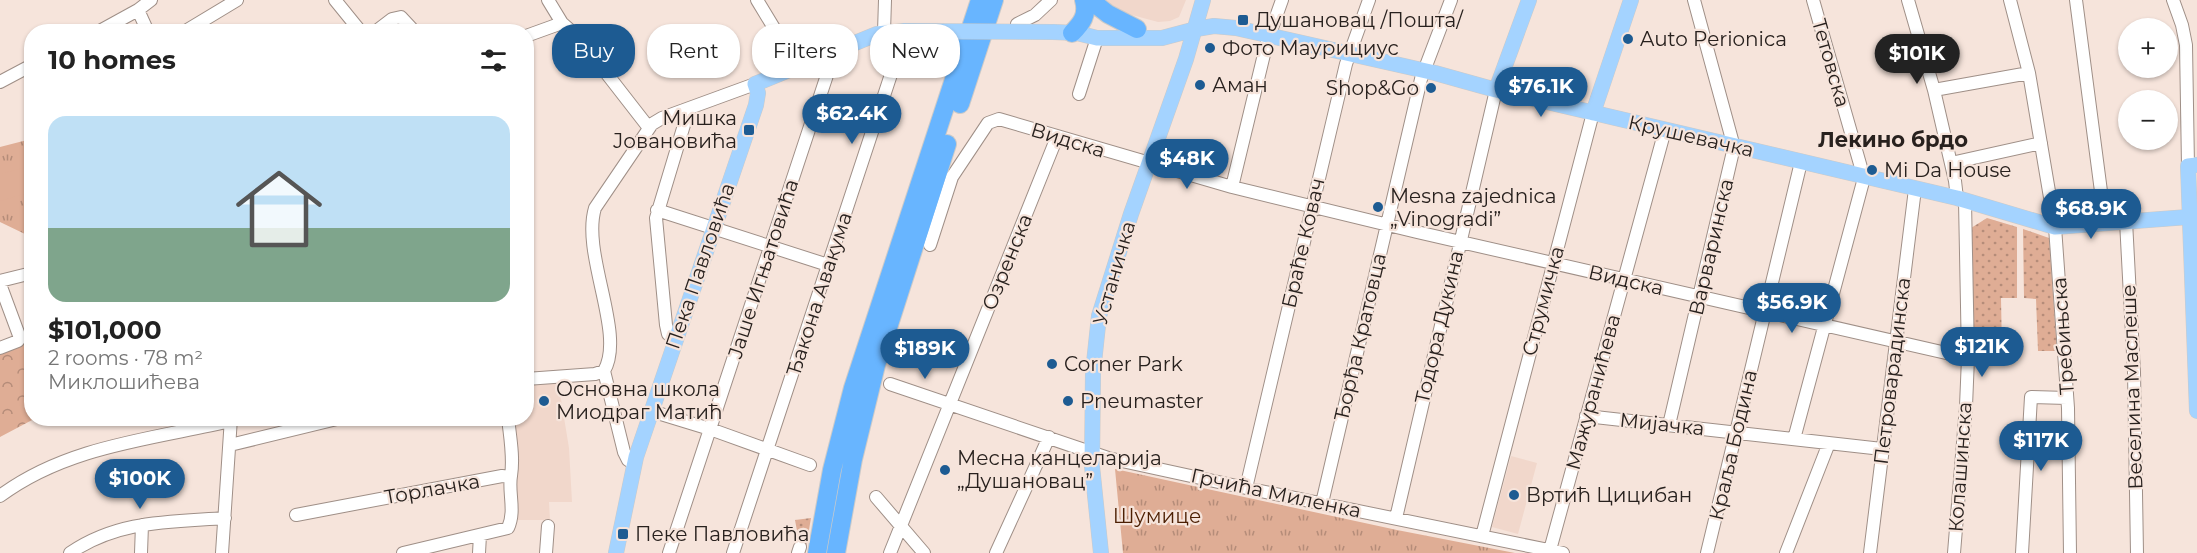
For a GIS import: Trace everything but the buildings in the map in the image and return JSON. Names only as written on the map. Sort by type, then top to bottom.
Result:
[{"type":"highway","points":[[805,551],[832,470],[853,388],[980,0]]},
{"type":"highway","points":[[836,553],[853,459],[876,365],[994,0]]},
{"type":"highway","points":[[1075,33],[1085,17],[1084,0]]},
{"type":"highway","points":[[1090,0],[1108,14],[1137,29]]},
{"type":"main road","name":"Тодора Дукина","points":[[1496,90],[1529,0]]},
{"type":"main road","name":"Струмичка","points":[[1593,113],[1631,0]]},
{"type":"main road","name":"Устаничка","points":[[1101,553],[1092,453],[1093,372],[1100,316],[1204,1]]},
{"type":"main road","name":"Крушевачка","points":[[1075,33],[1097,38],[1162,38],[1218,26],[1269,35],[1348,55],[1424,70],[1496,90],[1864,178],[1961,199],[2055,227],[2188,217]]},
{"type":"main road","points":[[960,33],[1075,33],[1091,28],[1163,29],[1180,33]]},
{"type":"main road","points":[[755,84],[769,78]]},
{"type":"main road","name":"Пека Павловића","points":[[616,553],[634,464],[712,228],[756,105],[758,93],[755,84]]},
{"type":"main road","points":[[2193,165],[2188,217],[2197,411]]},
{"type":"street","points":[[113,24],[151,0]]},
{"type":"street","points":[[197,24],[237,0]]},
{"type":"street","points":[[335,0],[354,24]]},
{"type":"street","points":[[548,0],[562,23],[579,38],[649,128]]},
{"type":"street","points":[[757,0],[772,24]]},
{"type":"street","points":[[884,24],[885,0]]},
{"type":"street","points":[[1017,24],[1035,15],[1051,0]]},
{"type":"street","points":[[1232,187],[1269,35],[1282,0]]},
{"type":"street","name":"Браће Ковач","points":[[1246,488],[1348,55],[1369,0]]},
{"type":"street","name":"Ђорђа Кратовца","points":[[1322,503],[1424,70],[1451,0]]},
{"type":"street","name":"Варваринска","points":[[1669,425],[1734,147],[1694,0]]},
{"type":"street","name":"Тетовска","points":[[1813,0],[1864,178]]},
{"type":"street","name":"Колашинска","points":[[1908,0],[1934,90],[1961,199],[1968,358],[1954,553]]},
{"type":"street","name":"Требињска","points":[[2010,0],[2029,73],[2055,227],[2067,398],[2070,553]]},
{"type":"street","points":[[2076,0],[2105,222]]},
{"type":"street","points":[[2173,0],[2186,45],[2193,165]]},
{"type":"street","points":[[138,10],[144,24]]},
{"type":"street","points":[[385,24],[392,19],[401,17],[408,24]]},
{"type":"street","points":[[534,33],[562,23]]},
{"type":"street","points":[[1079,94],[1097,38]]},
{"type":"street","points":[[0,82],[24,69]]},
{"type":"street","points":[[1934,90],[2029,73]]},
{"type":"street","name":"Јаше Игњатовића","points":[[669,553],[826,78]]},
{"type":"street","name":"Ђакона Авакума","points":[[733,553],[890,78]]},
{"type":"street","points":[[634,464],[628,460],[624,452],[604,370],[608,358],[609,333],[596,267],[592,235],[593,216],[598,203],[649,128],[657,120],[755,84]]},
{"type":"street","name":"Тодора Дукина","points":[[1396,518],[1496,90]]},
{"type":"street","points":[[675,340],[666,330],[656,234],[657,210],[684,125],[684,110]]},
{"type":"street","name":"Струмичка","points":[[1482,536],[1593,113]]},
{"type":"street","name":"Видска","points":[[930,245],[947,189],[960,164],[988,123],[999,120],[1232,187],[1386,225],[1968,358]]},
{"type":"street","name":"Мажуранићева","points":[[1550,550],[1665,130]]},
{"type":"street","name":"Озренска","points":[[890,553],[1057,137]]},
{"type":"street","points":[[1951,163],[2041,143]]},
{"type":"street","name":"Краља Бодина","points":[[1707,553],[1801,162]]},
{"type":"street","points":[[1794,439],[1864,178]]},
{"type":"street","name":"Петроварадинска","points":[[1870,553],[1916,189]]},
{"type":"street","points":[[657,210],[828,265]]},
{"type":"street","name":"Веселина Маслеше","points":[[2126,221],[2134,372],[2137,553]]},
{"type":"street","points":[[0,348],[20,338],[0,283],[24,276]]},
{"type":"street","points":[[534,378],[595,374],[604,370]]},
{"type":"street","name":"Грчића Миленка","points":[[890,384],[1092,453],[1246,488],[1563,553]]},
{"type":"street","points":[[2022,553],[2031,397],[2067,398]]},
{"type":"street","points":[[651,411],[767,448],[810,465]]},
{"type":"street","name":"Мијачка","points":[[1586,416],[1882,449]]},
{"type":"street","points":[[0,496],[28,478],[66,459],[204,426]]},
{"type":"street","points":[[222,553],[231,426]]},
{"type":"street","points":[[230,445],[308,426]]},
{"type":"street","points":[[404,553],[506,529],[510,525],[512,509],[510,477],[513,469],[509,426]]},
{"type":"street","points":[[996,553],[1049,438]]},
{"type":"street","points":[[1786,553],[1829,443]]},
{"type":"street","name":"Торлачка","points":[[296,515],[502,476],[510,477]]},
{"type":"street","points":[[876,497],[924,553]]},
{"type":"street","points":[[70,553],[103,534],[142,525],[225,518]]},
{"type":"street","points":[[141,553],[142,525]]},
{"type":"street","points":[[546,553],[548,526]]},
{"type":"street","points":[[478,553],[480,535]]},
{"type":"shaded area","points":[[1101,0],[1186,0],[1179,17],[1170,21],[1158,22],[1117,11]]},
{"type":"shaded area","points":[[558,381],[569,448],[572,502],[549,502],[550,520],[515,520],[510,426],[534,426],[534,383]]},
{"type":"shaded area","name":"Вртић Цицибан","points":[[1511,456],[1537,463],[1518,534],[1492,527]]},
{"type":"green space","points":[[24,141],[24,234],[0,222],[0,147]]},
{"type":"green space","points":[[24,168],[24,194],[0,201],[0,174]]},
{"type":"green space","points":[[1987,218],[2017,227],[2017,298],[2001,298],[2002,352],[1973,353],[1971,228]]},
{"type":"green space","points":[[2023,229],[2049,238],[2057,351],[2038,351],[2036,299],[2024,298]]},
{"type":"green space","points":[[24,344],[24,424],[0,437],[0,353]]},
{"type":"green space","name":"Шумице","points":[[1115,469],[1397,530],[1515,553],[1123,553]]},
{"type":"green space","points":[[811,518],[805,553],[798,553],[800,547],[795,520]]},
{"type":"place","name":"Душановац /Пошта/","points":[[1243,20]]},
{"type":"place","name":"Auto Perionica","points":[[1628,39]]},
{"type":"place","name":"Фото Маурициус","points":[[1210,48]]},
{"type":"place","name":"Аман","points":[[1200,85]]},
{"type":"place","name":"Shop&Go","points":[[1431,88]]},
{"type":"place","name":"Мишка Јовановића","points":[[749,130]]},
{"type":"place","name":"Mi Da House","points":[[1872,170]]},
{"type":"place","name":"Mesna zajednica „Vinogradi”","points":[[1378,207]]},
{"type":"place","name":"Corner Park","points":[[1052,364]]},
{"type":"place","name":"Основна школа Миодраг Матић","points":[[544,401]]},
{"type":"place","name":"Pneumaster","points":[[1068,401]]},
{"type":"place","name":"Месна канцеларија „Душановац”","points":[[945,470]]},
{"type":"place","name":"Вртић Цицибан","points":[[1514,495]]},
{"type":"place","name":"Пеке Павловића","points":[[623,534]]},
{"type":"district","name":"Лекино брдо","points":[[1893,140]]}]
